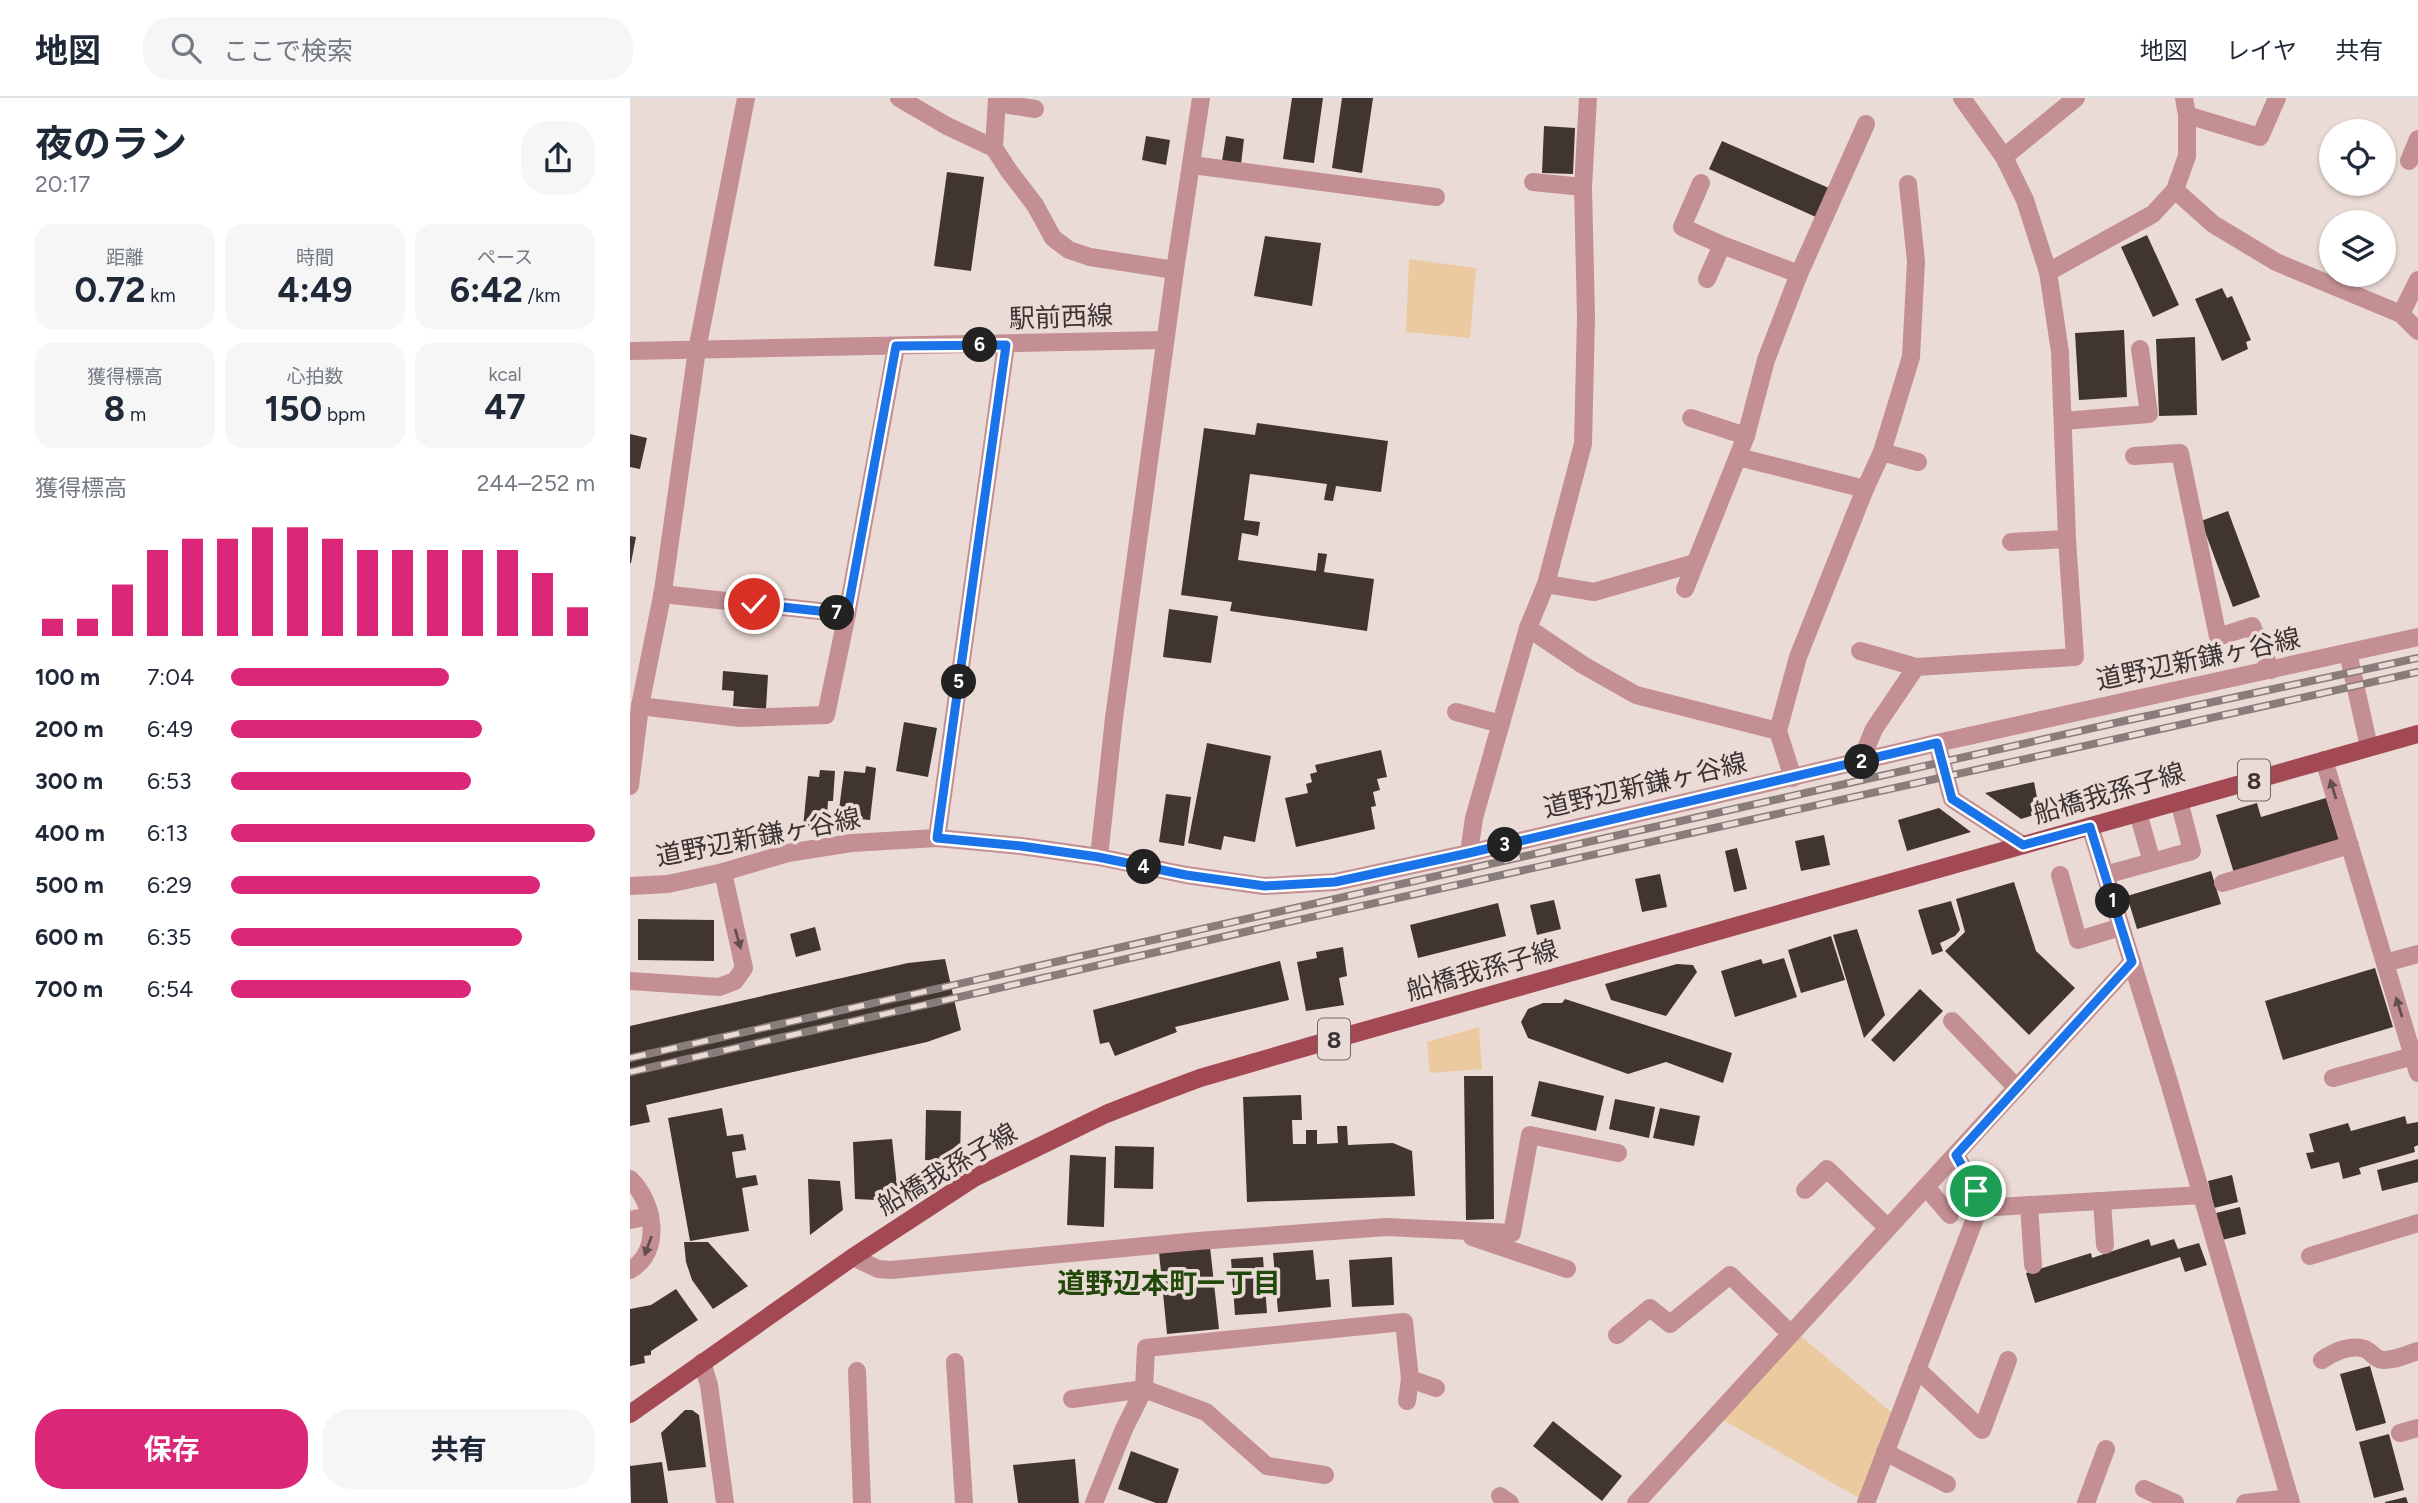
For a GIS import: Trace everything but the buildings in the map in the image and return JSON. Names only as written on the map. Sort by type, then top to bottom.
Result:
[{"type":"main road","name":"船橋我孫子線","points":[[630,1414],[853,1257],[974,1178],[1106,1114],[1200,1078],[2418,734]]},
{"type":"street","points":[[630,786],[640,706],[637,682],[662,594],[697,350],[746,98]]},
{"type":"street","points":[[898,98],[947,126],[994,148],[1035,205],[1054,238],[1069,250],[1090,257],[1175,270]]},
{"type":"street","points":[[1098,857],[1114,718],[1201,98]]},
{"type":"street","points":[[1469,853],[1474,818],[1528,628],[1546,584],[1583,444],[1587,317],[1583,187],[1588,98]]},
{"type":"street","points":[[1860,651],[1916,667],[2075,657],[2067,539],[2060,352],[2048,271],[2025,200],[2004,157],[1962,98]]},
{"type":"street","points":[[2004,157],[2076,98]]},
{"type":"street","points":[[2048,271],[2153,214],[2175,190],[2187,156],[2186,107],[2260,137],[2277,98]]},
{"type":"street","points":[[994,148],[997,100],[1035,109]]},
{"type":"street","points":[[1685,589],[1746,436],[1766,360],[1799,274],[1866,124]]},
{"type":"street","points":[[2409,161],[2418,139]]},
{"type":"street","points":[[1192,165],[1436,197]]},
{"type":"street","points":[[1533,182],[1583,187]]},
{"type":"street","points":[[1701,183],[1682,228],[1799,274]]},
{"type":"street","points":[[1793,778],[1778,731],[1798,657],[1864,489],[1882,452],[1911,357],[1916,261],[1908,184]]},
{"type":"street","points":[[2175,190],[2213,224],[2276,262],[2401,314],[2418,331]]},
{"type":"street","points":[[1707,279],[1722,245]]},
{"type":"street","points":[[2401,314],[2418,280]]},
{"type":"street","name":"駅前西線","points":[[630,351],[1166,340]]},
{"type":"street","points":[[937,838],[1006,345]]},
{"type":"street","points":[[640,706],[740,718],[826,715],[896,346]]},
{"type":"street","points":[[2063,421],[2148,414],[2140,349]]},
{"type":"street","points":[[1691,418],[1746,436]]},
{"type":"street","points":[[1882,452],[1917,462]]},
{"type":"street","points":[[2134,456],[2180,453],[2218,637],[2252,626],[2271,670]]},
{"type":"street","points":[[1738,457],[1864,489]]},
{"type":"street","points":[[2011,542],[2067,539]]},
{"type":"street","points":[[1546,584],[1594,592],[1695,563]]},
{"type":"street","points":[[662,594],[847,614]]},
{"type":"street","points":[[1528,628],[1583,665],[1636,695],[1778,731]]},
{"type":"street","name":"道野辺新鎌ヶ谷線","points":[[630,886],[668,884],[723,872],[788,853],[851,843],[937,838],[1098,857],[1186,875],[1265,886],[1335,882],[1860,763],[1937,743],[2418,638]]},
{"type":"street","points":[[2348,653],[2369,747]]},
{"type":"street","points":[[1860,763],[1874,729],[1916,667]]},
{"type":"street","points":[[1456,712],[1501,724]]},
{"type":"street","points":[[1937,743],[1952,799],[2023,845]]},
{"type":"street","points":[[2324,760],[2416,1065],[2333,1078]]},
{"type":"street","points":[[2105,875],[2192,851],[2179,801]]},
{"type":"street","points":[[2138,813],[2152,862]]},
{"type":"street","points":[[2090,827],[2202,1195],[2290,1500],[2245,1503]]},
{"type":"street","points":[[2223,883],[2350,845]]},
{"type":"street","points":[[630,981],[719,987],[735,981],[744,968],[723,872]]},
{"type":"street","points":[[2060,876],[2078,940],[2121,927]]},
{"type":"street","points":[[2385,963],[2418,954]]},
{"type":"street","points":[[1636,1503],[2132,962]]},
{"type":"street","points":[[1951,1021],[2017,1088]]},
{"type":"street","points":[[853,1257],[878,1269],[891,1270],[1198,1241],[1386,1227],[1513,1233],[1530,1135],[1618,1153]]},
{"type":"street","points":[[1866,1503],[1979,1208],[1976,1191],[1956,1155]]},
{"type":"street","points":[[1805,1190],[1827,1169],[1888,1228]]},
{"type":"street","points":[[630,1179],[642,1194],[650,1216],[652,1232],[648,1250],[639,1265],[630,1270]]},
{"type":"street","points":[[1926,1187],[1950,1215]]},
{"type":"street","points":[[1979,1208],[2202,1195]]},
{"type":"street","points":[[2102,1200],[2105,1245]]},
{"type":"street","points":[[2029,1205],[2034,1265]]},
{"type":"street","points":[[630,1220],[650,1216]]},
{"type":"street","points":[[2310,1256],[2418,1223]]},
{"type":"street","points":[[1452,1230],[1567,1269]]},
{"type":"street","points":[[1617,1335],[1650,1308],[1670,1324],[1730,1275],[1791,1334]]},
{"type":"street","points":[[1094,1503],[1144,1388],[1146,1348],[1404,1322],[1410,1379],[1407,1401]]},
{"type":"street","points":[[2322,1360],[2334,1352],[2351,1347],[2366,1349],[2379,1359],[2391,1359],[2418,1351]]},
{"type":"street","points":[[1917,1369],[1982,1430],[2008,1360]]},
{"type":"street","points":[[702,1362],[709,1385],[725,1503]]},
{"type":"street","points":[[955,1362],[964,1503]]},
{"type":"street","points":[[857,1371],[862,1503]]},
{"type":"street","points":[[1410,1379],[1436,1388]]},
{"type":"street","points":[[1072,1399],[1144,1388],[1206,1412],[1267,1466],[1325,1475]]},
{"type":"street","points":[[2400,1433],[2418,1428]]},
{"type":"street","points":[[2086,1503],[2106,1449]]},
{"type":"street","points":[[1885,1452],[1947,1484]]},
{"type":"street","points":[[2144,1489],[2175,1503]]},
{"type":"shaded area","points":[[1409,259],[1476,268],[1470,338],[1406,332]]},
{"type":"shaded area","points":[[1479,1027],[1482,1069],[1430,1073],[1427,1042]]},
{"type":"shaded area","points":[[1797,1333],[1891,1412],[1859,1498],[1720,1418]]},
{"type":"railway","points":[[630,1058],[2124,721],[2418,658]]},
{"type":"railway","points":[[630,1072],[1262,928],[2418,672]]},
{"type":"district","name":"道野辺本町一丁目","points":[[1169,1283]]},
{"type":"route","points":[[754,604],[847,614],[896,346],[1006,345],[937,838],[1098,857],[1186,875],[1265,886],[1335,882],[1860,763],[1937,743],[1952,799],[2023,845],[2090,827],[2132,962],[1956,1155],[1976,1191]]}]
